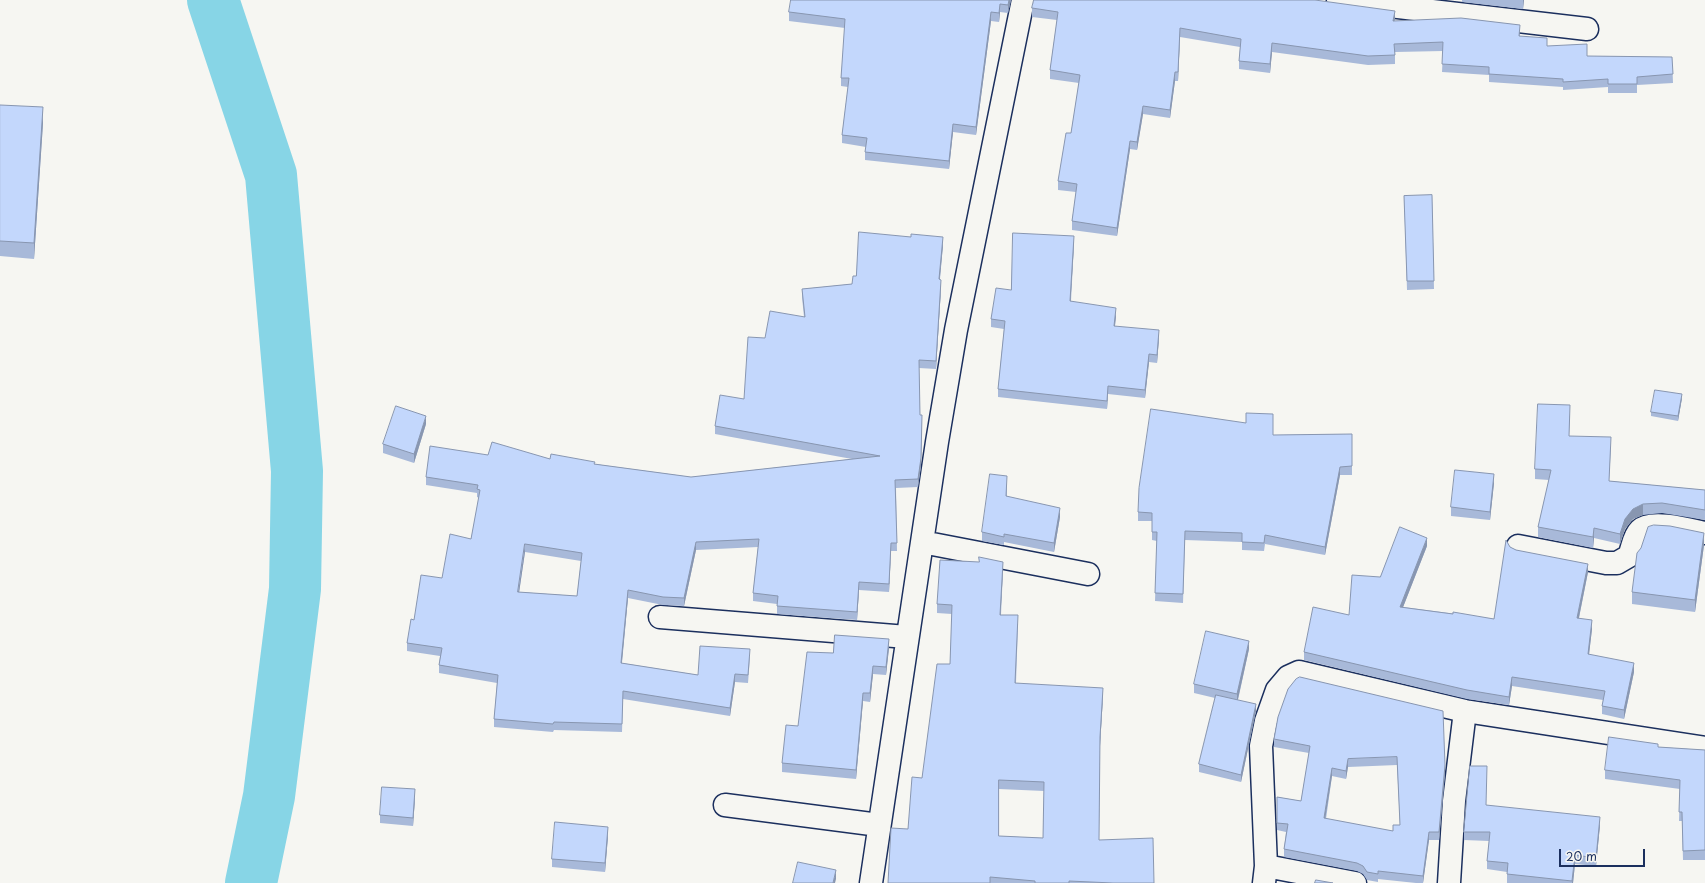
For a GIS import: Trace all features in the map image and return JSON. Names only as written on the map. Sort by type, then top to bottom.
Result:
[{"type":"street","points":[[871,883],[907,637],[956,330],[1023,0]]},
{"type":"street","points":[[1338,0],[1587,29]]},
{"type":"street","points":[[1518,546],[1606,563],[1616,563],[1629,556],[1635,538],[1641,529],[1650,525],[1705,533]]},
{"type":"street","points":[[922,542],[1088,574]]},
{"type":"street","points":[[660,617],[907,637]]},
{"type":"street","points":[[1355,883],[1265,874],[1261,746],[1266,721],[1277,690],[1288,676],[1299,672],[1465,711],[1705,748]]},
{"type":"street","points":[[1450,883],[1454,801],[1465,711]]},
{"type":"street","points":[[725,805],[879,825]]},
{"type":"building","points":[[791,0],[1009,0],[1008,5],[1000,4],[999,13],[991,12],[976,127],[953,124],[949,161],[865,152],[867,138],[842,135],[849,78],[841,78],[845,19],[789,12]]},
{"type":"building","points":[[1034,0],[1315,0],[1395,11],[1393,21],[1461,18],[1520,25],[1519,36],[1547,38],[1547,46],[1587,44],[1587,56],[1672,57],[1673,74],[1637,77],[1637,84],[1608,84],[1608,79],[1563,82],[1563,79],[1489,74],[1489,67],[1442,64],[1443,42],[1394,44],[1395,55],[1368,56],[1272,43],[1270,64],[1239,61],[1241,39],[1180,28],[1178,72],[1175,72],[1170,110],[1143,106],[1137,142],[1130,141],[1117,228],[1072,221],[1077,184],[1058,181],[1066,133],[1071,133],[1080,75],[1050,70],[1058,12],[1032,8]]},
{"type":"building","points":[[0,105],[43,107],[34,243],[0,241]]},
{"type":"building","points":[[1432,195],[1434,281],[1407,281],[1404,196]]},
{"type":"building","points":[[859,232],[911,237],[911,234],[943,237],[939,279],[941,280],[936,361],[919,360],[920,415],[922,415],[921,458],[918,479],[895,480],[897,543],[891,543],[889,584],[859,582],[857,612],[777,606],[778,596],[753,593],[759,539],[696,542],[684,598],[663,597],[628,590],[621,663],[698,675],[700,646],[750,649],[748,675],[735,674],[730,708],[623,691],[622,724],[554,722],[553,724],[494,719],[498,675],[439,665],[442,648],[407,643],[411,619],[414,620],[421,575],[442,578],[450,534],[471,539],[480,490],[477,489],[478,485],[426,477],[430,446],[488,455],[492,442],[550,459],[551,454],[595,462],[594,464],[691,477],[880,456],[715,426],[720,395],[744,399],[748,337],[765,338],[770,311],[805,317],[802,289],[852,284],[853,276],[856,276]],"holes":[[[525,544],[582,553],[577,596],[518,592]]]},
{"type":"building","points":[[1013,233],[1074,236],[1070,301],[1116,308],[1114,326],[1159,330],[1157,355],[1149,354],[1145,390],[1108,386],[1107,401],[998,389],[1005,321],[991,319],[996,288],[1011,290]]},
{"type":"building","points":[[1655,390],[1682,394],[1678,416],[1651,412]]},
{"type":"building","points":[[1538,404],[1570,405],[1569,436],[1611,437],[1609,481],[1705,490],[1705,510],[1662,503],[1643,504],[1633,509],[1625,519],[1620,534],[1594,528],[1593,537],[1538,527],[1551,470],[1535,469]]},
{"type":"building","points":[[396,406],[426,416],[414,454],[383,444]]},
{"type":"building","points":[[1151,409],[1246,423],[1246,413],[1273,414],[1273,435],[1352,434],[1352,466],[1340,467],[1325,547],[1265,535],[1264,543],[1242,542],[1242,533],[1185,531],[1183,594],[1155,593],[1157,532],[1152,532],[1152,513],[1138,512],[1139,488]]},
{"type":"building","points":[[1455,470],[1494,474],[1490,512],[1451,507]]},
{"type":"building","points":[[990,474],[1007,476],[1006,496],[1060,508],[1054,543],[1004,534],[1004,537],[982,532]]},
{"type":"building","points":[[1654,525],[1670,526],[1704,533],[1695,600],[1632,592],[1637,553],[1641,548],[1648,527]]},
{"type":"building","points":[[1400,527],[1427,538],[1400,607],[1453,614],[1453,612],[1494,619],[1506,540],[1510,547],[1516,550],[1588,564],[1577,618],[1592,620],[1588,654],[1634,663],[1624,710],[1602,706],[1605,691],[1512,677],[1509,697],[1467,690],[1304,652],[1313,607],[1349,615],[1352,575],[1380,577]]},
{"type":"building","points":[[979,557],[1003,562],[1000,615],[1018,615],[1015,683],[1103,688],[1100,737],[1099,840],[1153,838],[1154,883],[1069,881],[1069,883],[1035,883],[1035,881],[990,877],[990,883],[888,883],[891,828],[908,829],[912,777],[922,778],[937,664],[950,664],[952,605],[937,604],[940,560],[979,562]],"holes":[[[999,780],[1044,782],[1043,838],[999,836]]]},
{"type":"building","points":[[1206,631],[1249,641],[1237,694],[1194,684]]},
{"type":"building","points":[[835,635],[889,639],[886,667],[873,666],[870,693],[863,693],[856,770],[782,763],[786,725],[798,726],[807,652],[833,653]]},
{"type":"building","points":[[1300,677],[1443,711],[1445,765],[1439,832],[1429,832],[1423,876],[1378,871],[1378,874],[1367,872],[1363,866],[1357,863],[1284,849],[1288,824],[1277,823],[1277,797],[1301,801],[1310,746],[1274,739],[1278,717],[1288,689],[1296,679]],"holes":[[[1397,757],[1400,825],[1393,825],[1393,831],[1324,818],[1332,768],[1346,771],[1348,759]]]},
{"type":"building","points":[[1216,695],[1256,704],[1241,775],[1199,764]]},
{"type":"building","points":[[1609,737],[1658,744],[1658,747],[1705,750],[1705,850],[1683,851],[1682,812],[1679,812],[1680,780],[1605,770]]},
{"type":"building","points":[[1470,766],[1487,766],[1486,805],[1600,817],[1596,858],[1575,855],[1572,881],[1507,874],[1508,863],[1487,861],[1490,832],[1464,832]]},
{"type":"building","points":[[382,787],[415,789],[413,818],[380,815]]},
{"type":"building","points":[[555,822],[608,827],[605,863],[552,859]]},
{"type":"building","points":[[798,862],[836,870],[833,883],[793,883]]},
{"type":"building","points":[[1316,880],[1333,883],[1315,883]]},
{"type":"waterway","points":[[213,0],[271,175],[297,471],[295,589],[269,796],[251,883]]}]
